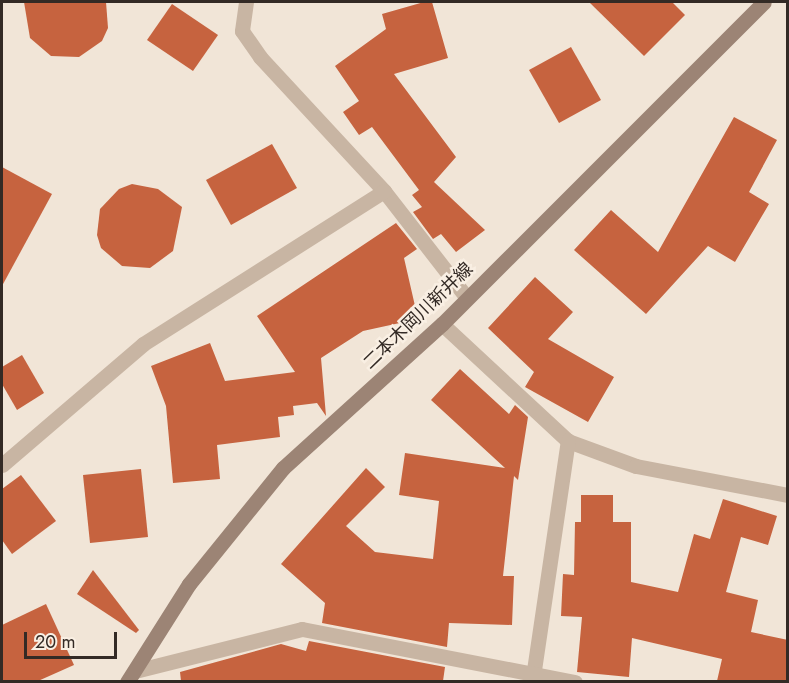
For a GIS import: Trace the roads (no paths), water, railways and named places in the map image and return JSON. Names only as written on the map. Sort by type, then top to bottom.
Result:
[{"type":"main road","name":"二本木岡川新井線","points":[[131,676],[189,584],[283,468],[442,324],[764,2]]},
{"type":"street","points":[[246,2],[242,30],[260,57],[384,190],[467,298]]},
{"type":"street","points":[[2,465],[143,344],[384,190]]},
{"type":"street","points":[[442,324],[568,441],[636,466],[788,495]]},
{"type":"street","points":[[534,670],[568,441]]},
{"type":"street","points":[[131,676],[302,629],[534,670],[575,681]]}]
